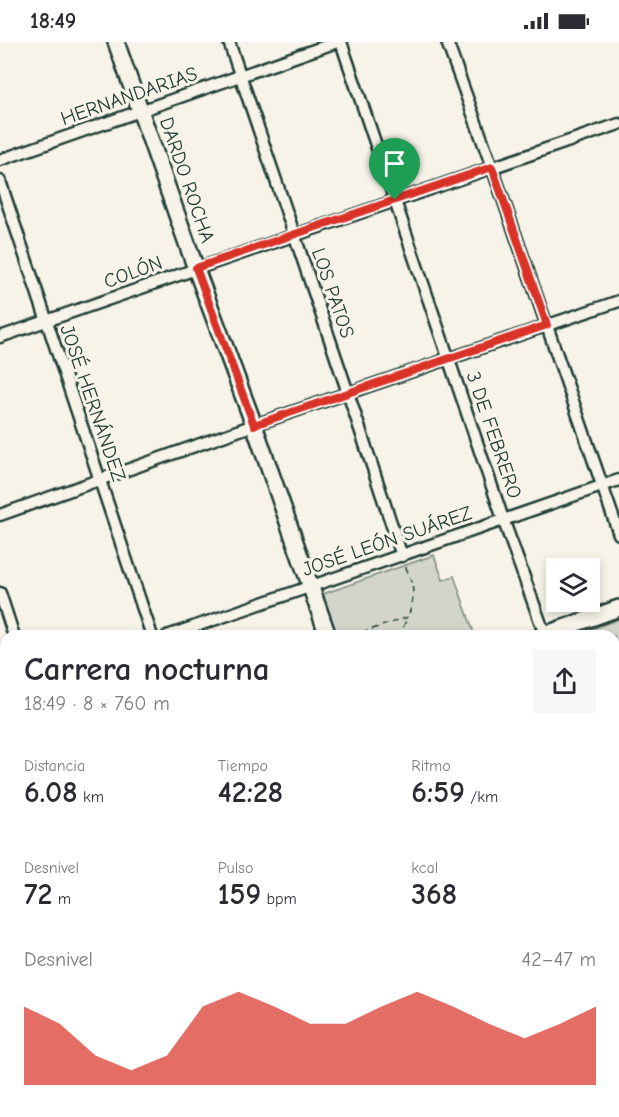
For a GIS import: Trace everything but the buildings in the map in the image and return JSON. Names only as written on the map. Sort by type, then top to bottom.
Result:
[{"type":"street","name":"DARDO ROCHA","points":[[116,42],[326,630]]},
{"type":"street","name":"LOS PATOS","points":[[229,42],[402,556]]},
{"type":"street","name":"HERNANDARIAS","points":[[0,160],[339,42]]},
{"type":"street","name":"3 DE FEBRERO","points":[[339,42],[541,630]]},
{"type":"street","points":[[447,42],[619,534]]},
{"type":"street","name":"COLÓN","points":[[0,337],[619,123]]},
{"type":"street","name":"JOSÉ HERNÁNDEZ","points":[[0,181],[150,630]]},
{"type":"street","points":[[0,515],[254,425],[619,301]]},
{"type":"street","name":"JOSÉ LEÓN SUÁREZ","points":[[183,630],[619,480]]},
{"type":"street","points":[[0,593],[12,630]]},
{"type":"street","points":[[557,630],[619,608]]},
{"type":"path","points":[[402,556],[414,592],[402,630]]},
{"type":"path","points":[[369,630],[408,616]]},
{"type":"shaded area","points":[[434,555],[443,580],[454,576],[473,630],[335,630],[323,594]]},
{"type":"shaded area","points":[[619,619],[619,630],[589,630]]},
{"type":"route","points":[[492,167],[547,325],[254,425],[196,268],[395,200],[492,167]]}]
